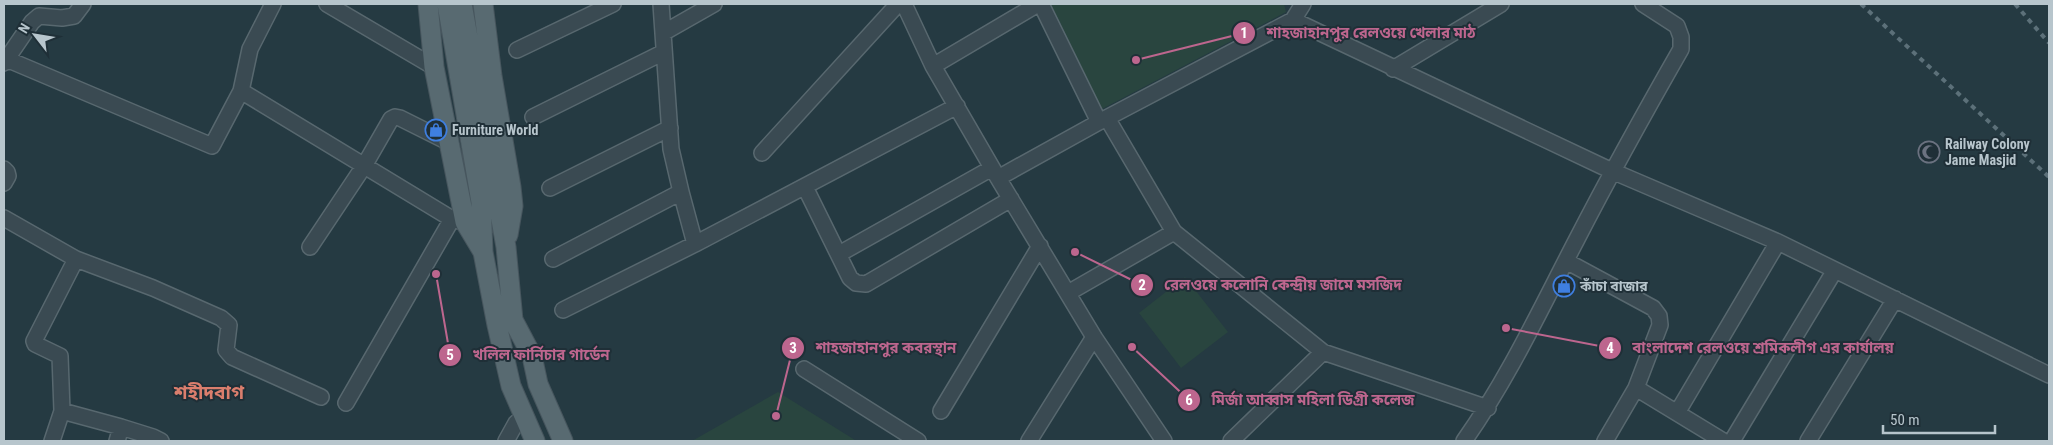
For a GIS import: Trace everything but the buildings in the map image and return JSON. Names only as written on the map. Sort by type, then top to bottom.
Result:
[{"type":"main road","points":[[428,4],[434,67],[450,143],[459,221],[483,252]]},
{"type":"main road","points":[[447,4],[489,201],[506,247],[513,320],[532,356],[538,384],[563,441]]},
{"type":"main road","points":[[462,4],[489,201],[483,252],[511,386],[534,441]]},
{"type":"main road","points":[[483,4],[492,76],[513,206],[506,247]]},
{"type":"street","points":[[83,4],[74,16],[62,18],[39,16],[32,22],[5,60],[212,146],[241,91],[250,49],[273,4]]},
{"type":"street","points":[[327,4],[434,67]]},
{"type":"street","points":[[517,50],[613,4]]},
{"type":"street","points":[[661,4],[671,149],[680,192],[695,244]]},
{"type":"street","points":[[663,33],[714,4]]},
{"type":"street","points":[[762,153],[898,4]]},
{"type":"street","points":[[904,4],[933,66],[995,173],[1094,337],[1164,441]]},
{"type":"street","points":[[933,66],[1039,4],[1103,120],[1174,232],[1323,352],[1488,408]]},
{"type":"street","points":[[839,254],[995,173],[1103,120],[1293,20],[1303,4]]},
{"type":"street","points":[[1393,69],[1501,4]]},
{"type":"street","points":[[1464,441],[1488,408],[1524,346],[1612,171],[1681,49],[1681,37],[1677,26],[1643,4]]},
{"type":"street","points":[[1293,20],[1393,69],[1612,171],[1778,242],[2049,375]]},
{"type":"street","points":[[533,117],[664,52]]},
{"type":"street","points":[[241,91],[459,221],[346,403]]},
{"type":"street","points":[[562,310],[695,244],[957,106]]},
{"type":"street","points":[[310,247],[364,166],[391,119],[396,117],[450,143]]},
{"type":"street","points":[[550,188],[670,128]]},
{"type":"street","points":[[4,169],[8,176],[4,183]]},
{"type":"street","points":[[805,187],[850,278],[856,283],[866,284],[1011,199]]},
{"type":"street","points":[[553,259],[680,192]]},
{"type":"street","points":[[4,218],[76,259],[153,288],[222,318],[228,325],[226,350],[232,357],[321,397]]},
{"type":"street","points":[[1068,293],[1174,232]]},
{"type":"street","points":[[1677,413],[1778,242]]},
{"type":"street","points":[[941,411],[1040,246]]},
{"type":"street","points":[[52,441],[62,411],[60,356],[35,344],[34,341],[76,259]]},
{"type":"street","points":[[1566,261],[1653,308],[1659,316],[1660,326],[1636,388],[1605,441]]},
{"type":"street","points":[[1732,441],[1835,270]]},
{"type":"street","points":[[1808,441],[1895,299]]},
{"type":"street","points":[[1029,441],[1094,337]]},
{"type":"street","points":[[1231,441],[1323,352]]},
{"type":"street","points":[[804,369],[918,441]]},
{"type":"street","points":[[1636,388],[1723,441]]},
{"type":"street","points":[[62,411],[119,434],[153,437],[161,441]]},
{"type":"street","points":[[506,441],[523,417]]},
{"type":"green space","points":[[1051,4],[1284,4],[1286,12],[1102,109]]},
{"type":"green space","points":[[1185,277],[1228,332],[1181,368],[1139,313]]},
{"type":"green space","points":[[778,392],[855,440],[692,441]]},
{"type":"railway","points":[[1861,4],[2049,177]]},
{"type":"railway","points":[[2015,4],[2049,43]]},
{"type":"place","name":"শাহজাহানপুর রেলওয়ে খেলার মাঠ","points":[[1136,60]]},
{"type":"place","name":"Furniture World","points":[[436,130]]},
{"type":"place","name":"Railway Colony Jame Masjid","points":[[1929,152]]},
{"type":"place","name":"রেলওয়ে কলোনি কেন্দ্রীয় জামে মসজিদ","points":[[1075,252]]},
{"type":"place","name":"খলিল ফার্নিচার গার্ডেন","points":[[436,274]]},
{"type":"place","name":"কাঁচা বাজার","points":[[1564,286]]},
{"type":"place","name":"বাংলাদেশ রেলওয়ে শ্রমিকলীগ এর কার্যালয়","points":[[1506,328]]},
{"type":"place","name":"মির্জা আব্বাস মহিলা ডিগ্রী কলেজ","points":[[1132,347]]},
{"type":"place","name":"শাহজাহানপুর কবরস্থান","points":[[776,416]]},
{"type":"district","name":"শহীদবাগ","points":[[209,392]]}]
